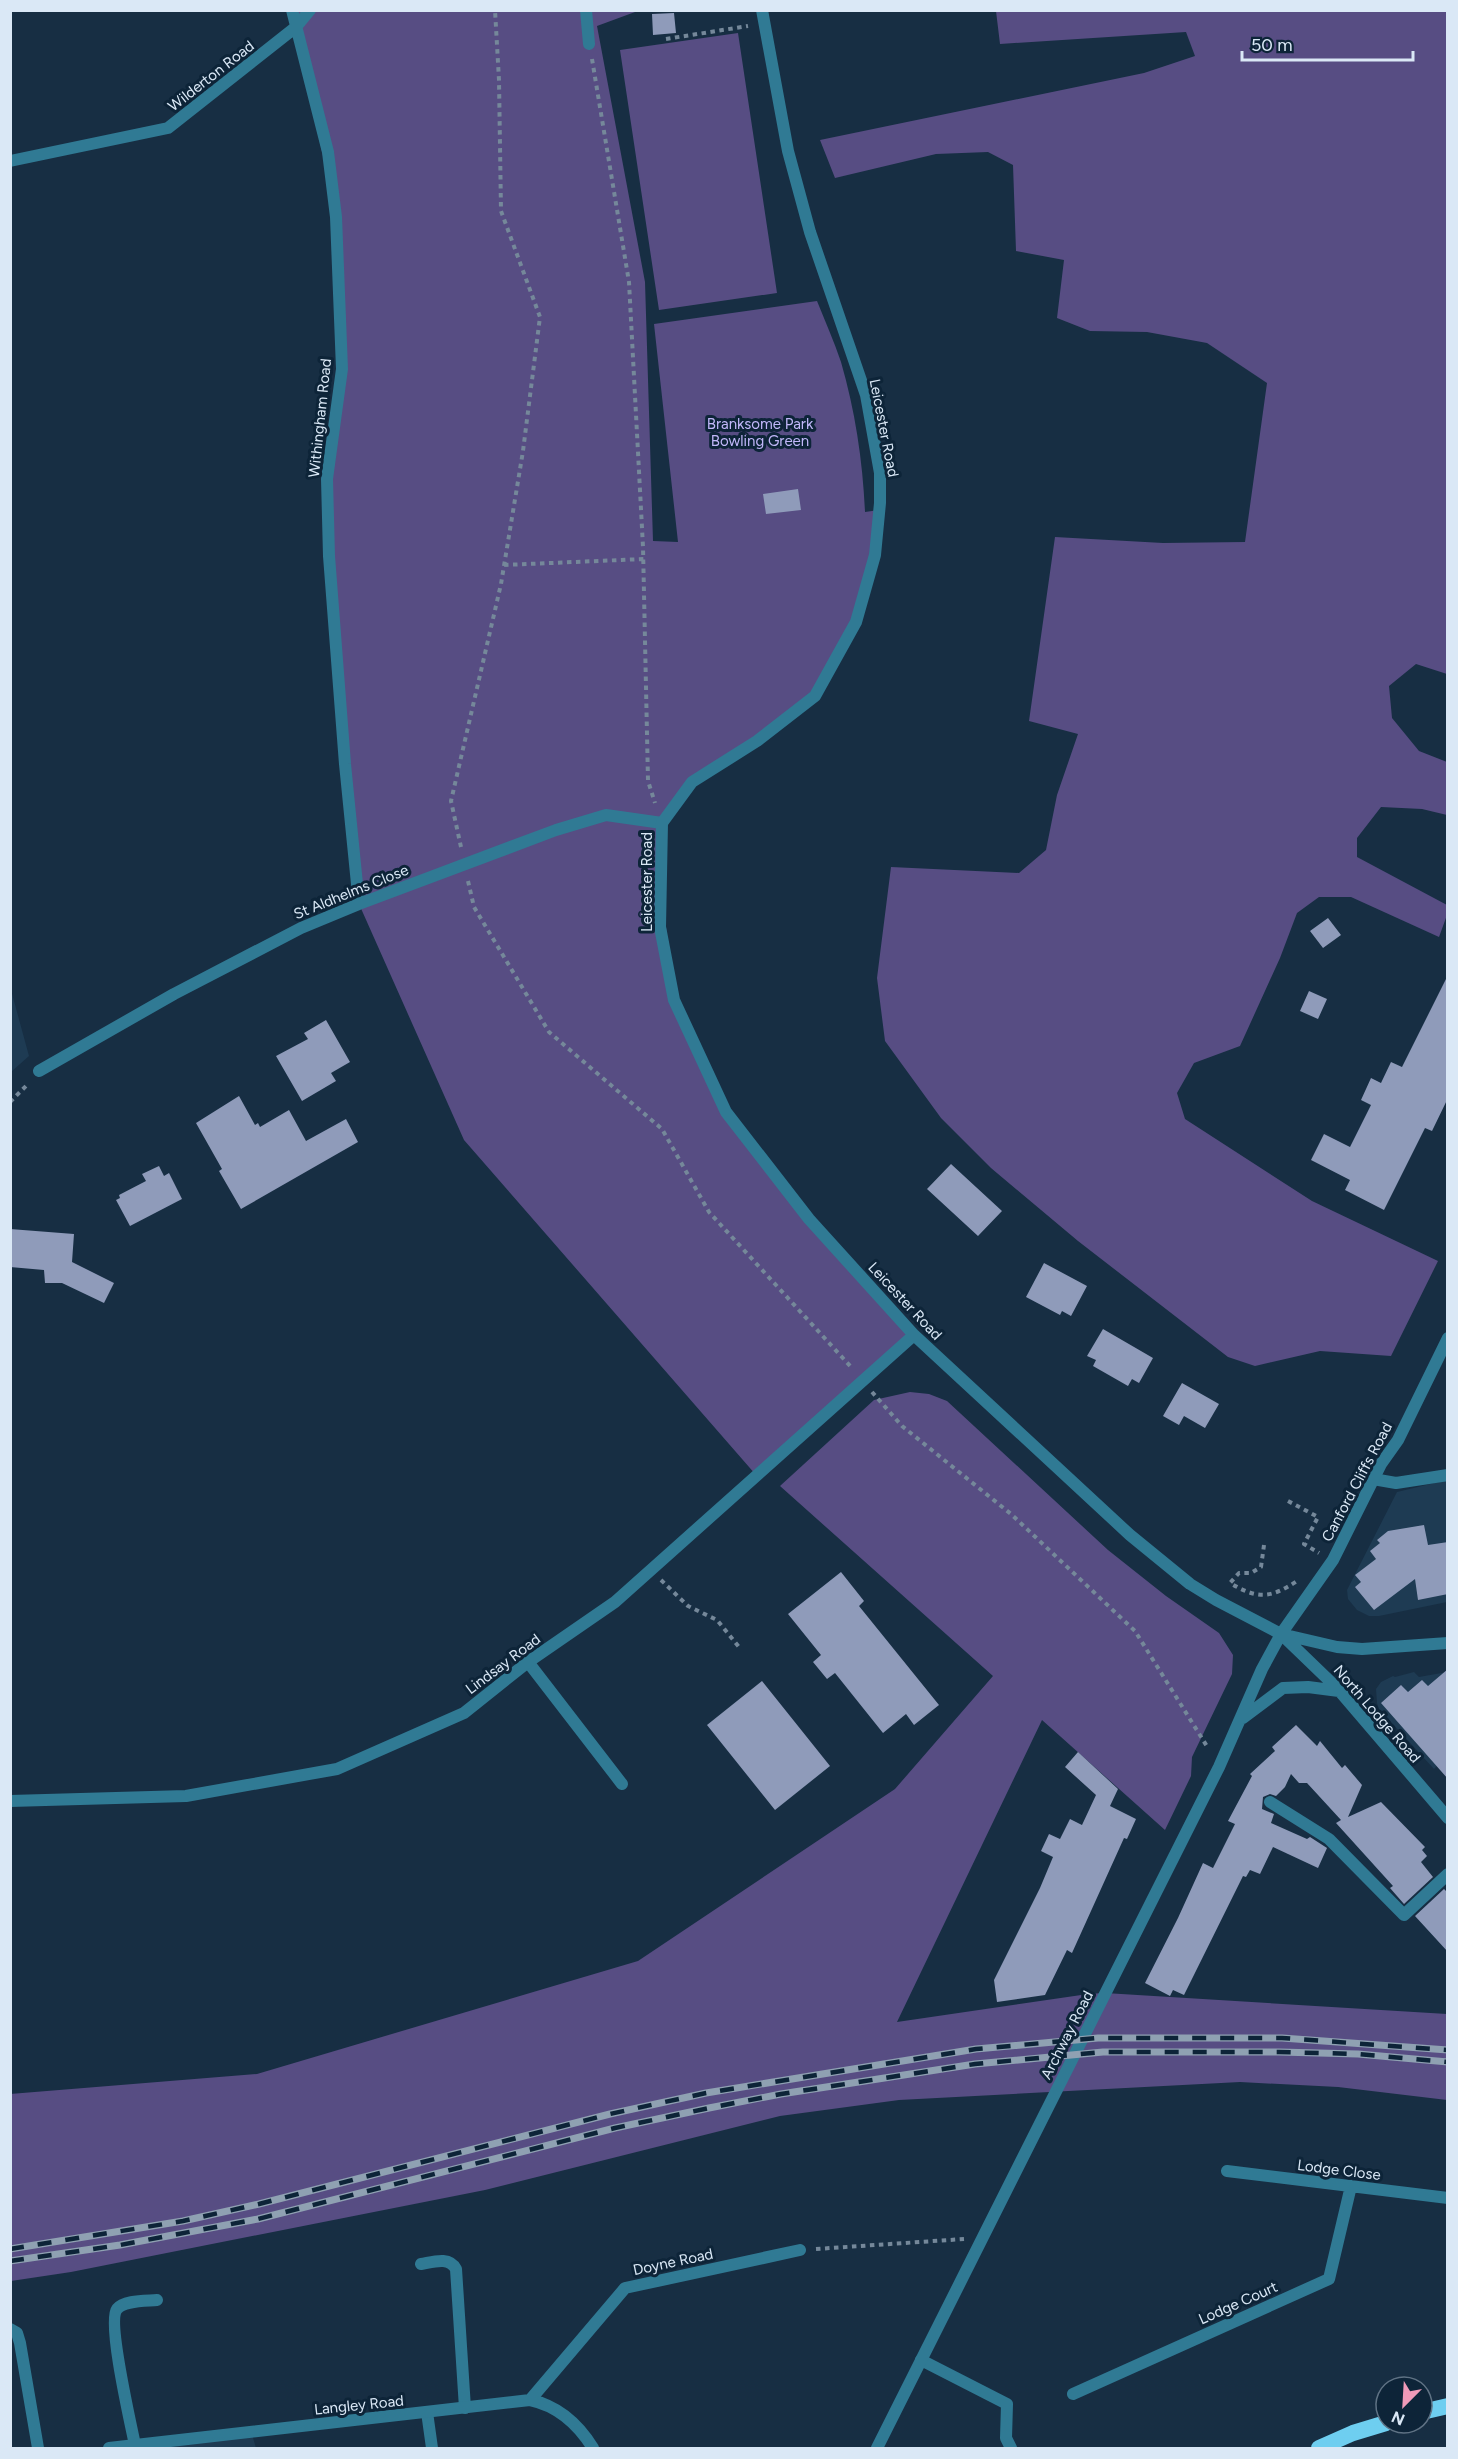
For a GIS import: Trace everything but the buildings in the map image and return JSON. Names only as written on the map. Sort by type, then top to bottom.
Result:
[{"type":"highway","points":[[1319,2448],[1374,2427]]},
{"type":"street","name":"Withingham Road","points":[[292,10],[328,152],[336,217],[342,369],[327,479],[345,764],[359,904]]},
{"type":"street","name":"Wilderton Road","points":[[10,161],[168,128],[296,27],[310,10]]},
{"type":"street","points":[[586,10],[589,44]]},
{"type":"street","name":"Leicester Road","points":[[762,10],[788,152],[810,232],[866,395],[880,472],[875,555],[856,622],[815,696],[757,741],[692,782],[662,823],[660,927],[674,1000],[726,1112],[809,1219],[914,1335],[1130,1535],[1190,1584],[1281,1634]]},
{"type":"street","name":"St Aldhelms Close","points":[[39,1071],[69,1050],[174,994],[301,928],[359,904],[556,830],[606,815],[662,823]]},
{"type":"street","name":"Lindsay Road","points":[[10,1801],[186,1796],[337,1769],[464,1713],[528,1662],[615,1602],[914,1335]]},
{"type":"street","name":"Canford Cliffs Road","points":[[1281,1634],[1333,1560],[1373,1479],[1398,1440],[1448,1338]]},
{"type":"street","points":[[1373,1479],[1396,1483],[1448,1475]]},
{"type":"street","points":[[1281,1634],[1337,1647],[1354,1648],[1448,1643]]},
{"type":"street","name":"North Lodge Road","points":[[1281,1634],[1339,1691],[1448,1818]]},
{"type":"street","name":"Archway Road","points":[[877,2448],[1219,1767],[1262,1670],[1281,1634]]},
{"type":"street","points":[[528,1662],[622,1784]]},
{"type":"street","points":[[1242,1719],[1283,1688],[1308,1687],[1339,1691]]},
{"type":"street","points":[[1270,1802],[1329,1839],[1404,1915],[1448,1874]]},
{"type":"street","name":"Lodge Close","points":[[1227,2171],[1448,2198]]},
{"type":"street","name":"Lodge Court","points":[[1073,2394],[1329,2279],[1351,2186]]},
{"type":"street","name":"Doyne Road","points":[[530,2400],[625,2288],[801,2250]]},
{"type":"street","points":[[421,2264],[447,2261],[453,2263],[456,2269],[465,2408]]},
{"type":"street","points":[[135,2445],[118,2355],[114,2318],[116,2310],[123,2304],[157,2300]]},
{"type":"street","points":[[10,2330],[17,2333],[20,2343],[38,2448]]},
{"type":"street","points":[[921,2360],[1007,2404],[1006,2438],[1011,2448]]},
{"type":"street","name":"Langley Road","points":[[109,2448],[199,2443],[530,2400],[546,2404],[562,2413],[583,2432],[593,2448]]},
{"type":"street","points":[[428,2412],[432,2448]]},
{"type":"path","points":[[495,10],[499,80],[501,211],[540,317],[524,450],[504,565],[451,801],[474,907],[549,1032],[662,1129],[709,1212],[811,1321],[902,1426],[1011,1514],[1135,1631],[1219,1767]]},
{"type":"path","points":[[666,39],[737,27]]},
{"type":"path","points":[[589,44],[629,282],[644,559],[648,781],[662,823]]},
{"type":"path","points":[[504,565],[644,559]]},
{"type":"path","points":[[10,1102],[39,1071]]},
{"type":"path","points":[[1288,1501],[1318,1517],[1304,1544],[1333,1560]]},
{"type":"path","points":[[1264,1545],[1261,1567],[1251,1573],[1239,1573],[1230,1583],[1248,1594],[1259,1597],[1283,1590],[1304,1576]]},
{"type":"path","points":[[1314,1560],[1319,1552]]},
{"type":"path","points":[[651,1570],[688,1606],[717,1620],[739,1647]]},
{"type":"path","points":[[801,2250],[982,2237]]},
{"type":"shaded area","points":[[11,990],[29,1056],[10,1072]]},
{"type":"shaded area","points":[[1447,1480],[1447,1602],[1379,1616],[1369,1616],[1357,1610],[1348,1599],[1347,1590],[1397,1492]]},
{"type":"shaded area","points":[[1414,1672],[1419,1677],[1447,1672],[1447,1755],[1434,1769],[1379,1709],[1377,1703],[1376,1689],[1381,1682],[1393,1676]]},
{"type":"shaded area","points":[[251,2431],[256,2448],[109,2448]]},
{"type":"green space","name":"Branksome Park Bowling Green","points":[[292,11],[660,11],[635,12],[597,26],[645,282],[653,541],[678,542],[654,324],[817,301],[841,362],[858,436],[865,512],[879,510],[856,622],[815,696],[692,782],[662,823],[661,882],[674,1000],[726,1112],[914,1335],[756,1475],[464,1140],[359,904],[327,479],[342,369],[336,217]]},
{"type":"green space","points":[[996,11],[1447,11],[1447,674],[1416,664],[1389,686],[1392,718],[1419,751],[1447,762],[1447,815],[1422,809],[1381,807],[1357,838],[1357,857],[1447,905],[1447,915],[1439,937],[1351,897],[1319,897],[1297,913],[1280,958],[1240,1046],[1194,1063],[1177,1093],[1185,1119],[1312,1201],[1438,1261],[1391,1356],[1320,1351],[1255,1366],[1228,1357],[1078,1241],[991,1168],[941,1118],[885,1041],[877,978],[891,867],[1019,873],[1046,850],[1057,795],[1078,734],[1029,721],[1055,537],[1163,543],[1245,542],[1267,383],[1207,343],[1147,332],[1090,331],[1057,318],[1064,260],[1016,251],[1013,165],[988,152],[936,154],[835,178],[820,140],[1144,73],[1195,56],[1186,32],[1000,44]]},
{"type":"green space","points":[[738,33],[777,293],[659,310],[620,50]]},
{"type":"green space","points":[[910,1392],[929,1394],[947,1401],[1108,1550],[1166,1596],[1219,1633],[1233,1655],[1232,1674],[1192,1757],[1191,1776],[1165,1830],[1042,1720],[897,2022],[1105,1993],[1447,2014],[1447,2100],[1338,2087],[1240,2082],[899,2100],[780,2116],[485,2190],[71,2272],[11,2281],[10,2094],[257,2074],[638,1961],[895,1789],[993,1676],[780,1486],[874,1400]]},
{"type":"railway","points":[[10,2249],[183,2221],[259,2204],[610,2114],[706,2093],[976,2049],[1098,2038],[1282,2038],[1448,2050]]},
{"type":"railway","points":[[10,2261],[120,2245],[258,2219],[615,2128],[709,2108],[781,2094],[975,2064],[1103,2052],[1358,2054],[1448,2062]]}]
